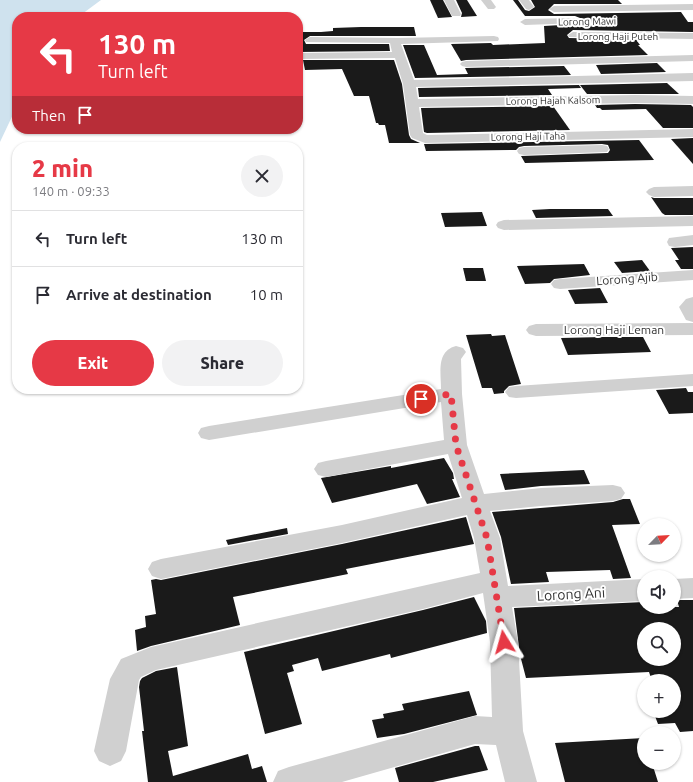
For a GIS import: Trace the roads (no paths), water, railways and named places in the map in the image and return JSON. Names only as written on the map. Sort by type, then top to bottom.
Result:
[{"type":"street","points":[[449,0],[456,14]]},
{"type":"street","points":[[554,8],[635,4],[693,7]]},
{"type":"street","points":[[635,4],[681,53],[693,69]]},
{"type":"street","name":"Lorong Mawi","points":[[525,22],[587,21]]},
{"type":"street","name":"Lorong Haji Puteh","points":[[573,35],[693,36]]},
{"type":"street","points":[[310,40],[390,39],[395,41],[494,39]]},
{"type":"street","name":"Lorong Haji Taha","points":[[395,41],[409,84],[417,135],[424,139],[693,133]]},
{"type":"street","points":[[634,46],[681,53]]},
{"type":"street","points":[[466,64],[681,53]]},
{"type":"street","points":[[303,56],[400,55]]},
{"type":"street","points":[[409,84],[693,77]]},
{"type":"street","name":"Lorong Hajah Kalsom","points":[[413,109],[635,99],[693,100]]},
{"type":"street","points":[[413,109],[429,116]]},
{"type":"street","points":[[524,151],[614,148]]},
{"type":"street","points":[[654,192],[693,191]]},
{"type":"street","points":[[504,225],[693,221]]},
{"type":"street","points":[[675,242],[693,240]]},
{"type":"street","name":"Lorong Ajib","points":[[560,284],[693,275]]},
{"type":"street","points":[[693,303],[688,307],[693,316]]},
{"type":"street","name":"Lorong Haji Leman","points":[[536,330],[693,329]]},
{"type":"street","points":[[456,352],[451,358],[451,394],[456,445],[487,538],[504,642],[508,731],[521,782]]},
{"type":"street","points":[[516,392],[693,380]]},
{"type":"street","points":[[209,433],[451,394]]},
{"type":"street","points":[[326,469],[456,445]]},
{"type":"street","points":[[161,569],[342,534],[475,504],[541,497],[613,493]]},
{"type":"street","points":[[681,589],[693,588]]},
{"type":"street","name":"Lorong Ani","points":[[110,751],[124,679],[131,668],[151,659],[423,598],[496,589],[637,590]]},
{"type":"street","points":[[289,782],[475,730],[508,731]]},
{"type":"water","points":[[0,0],[101,0],[85,12],[12,12],[12,117],[0,142]]}]
